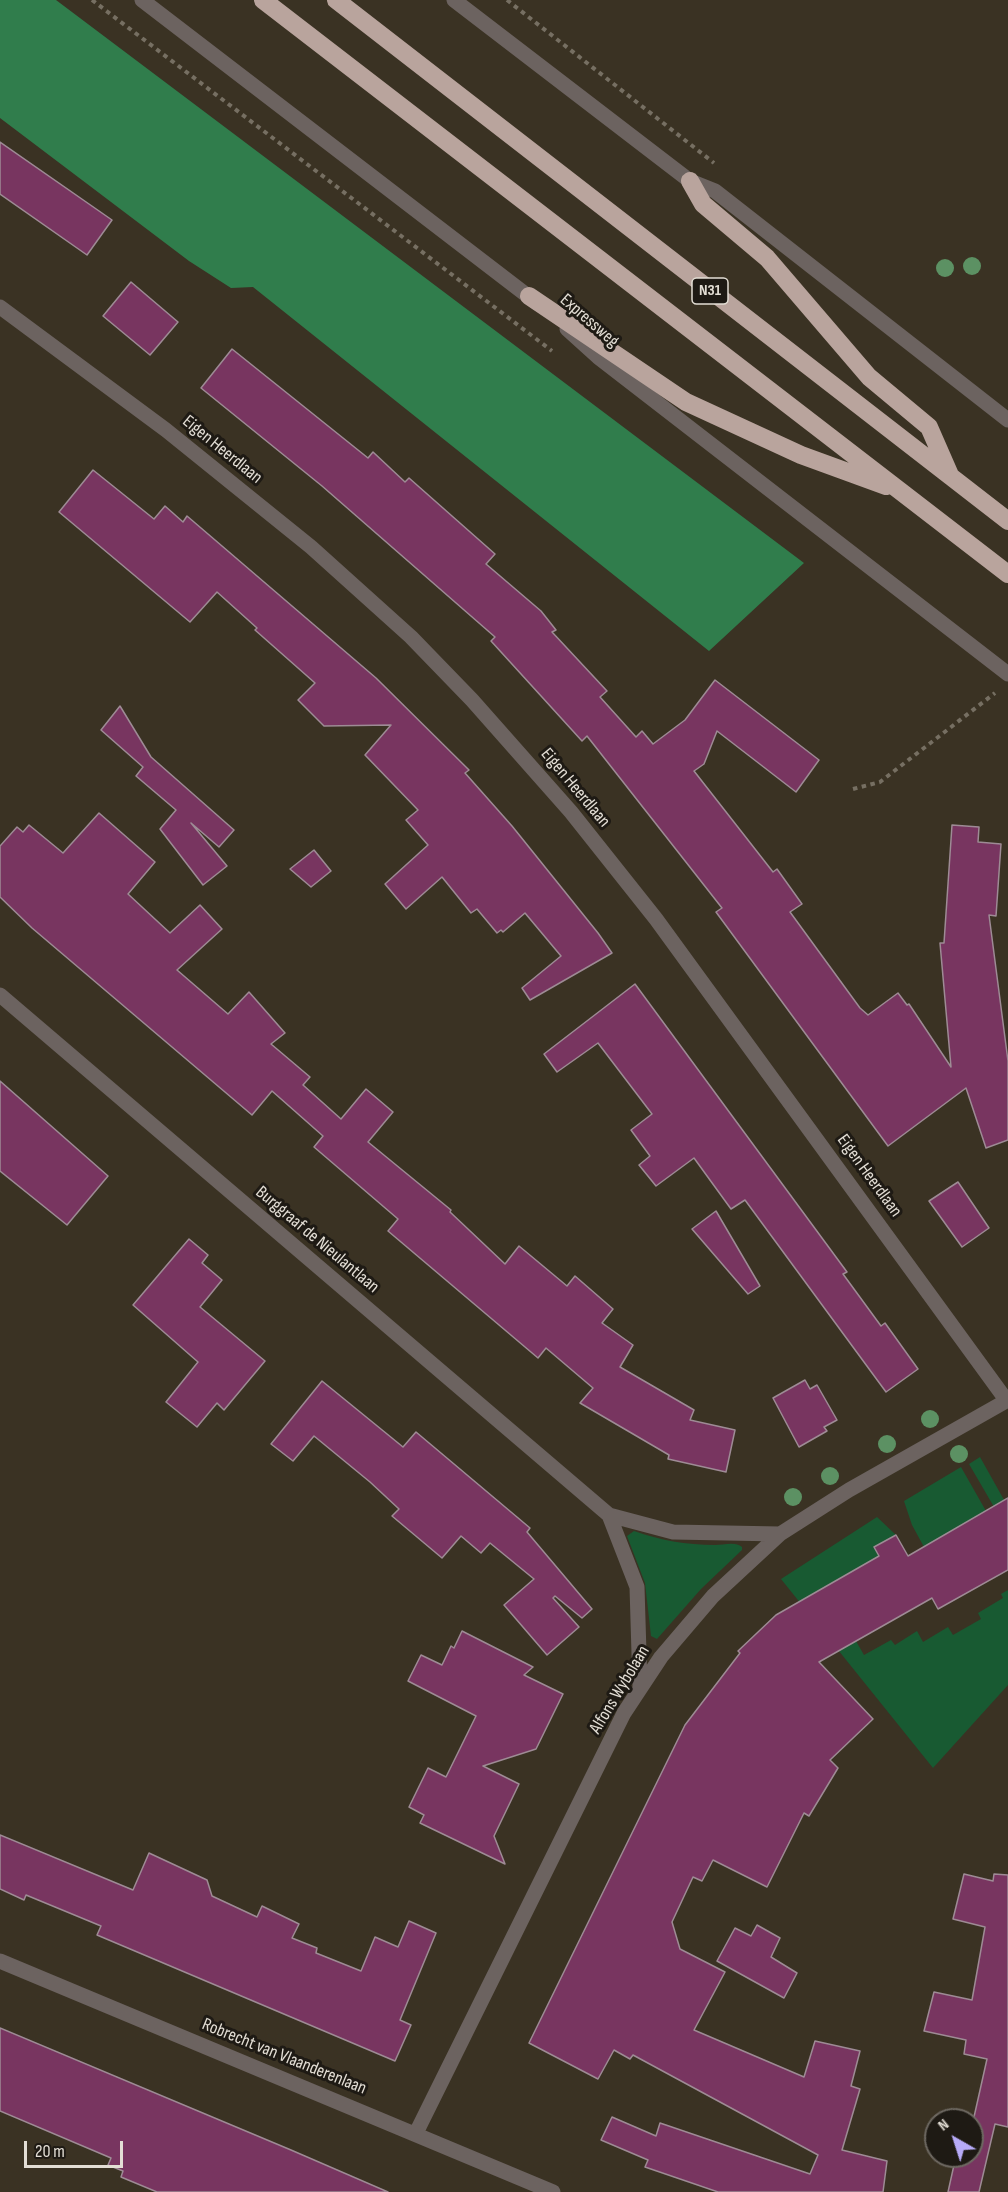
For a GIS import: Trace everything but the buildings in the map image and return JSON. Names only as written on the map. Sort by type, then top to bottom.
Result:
[{"type":"highway","name":"N31","points":[[263,0],[1008,573]]},
{"type":"highway","name":"N31","points":[[336,0],[1008,521]]},
{"type":"highway","points":[[690,181],[704,204],[767,258],[869,377],[929,427],[951,477]]},
{"type":"highway","points":[[529,296],[686,402],[801,454],[903,492]]},
{"type":"street","name":"Expressweg","points":[[142,0],[529,296],[598,357],[1008,674]]},
{"type":"street","points":[[454,0],[690,181],[715,191],[1008,420]]},
{"type":"street","name":"Eigen Heerdlaan","points":[[0,307],[166,430],[311,547],[411,637],[479,708],[571,812],[656,919],[1008,1401]]},
{"type":"street","name":"Burggraaf de Nieulantlaan","points":[[0,995],[609,1515],[673,1532],[780,1534]]},
{"type":"street","name":"Alfons Wybolaan","points":[[416,2133],[624,1713],[661,1658],[713,1596],[780,1534],[849,1490],[1008,1401]]},
{"type":"street","name":"Burggraaf de Nieulantlaan","points":[[609,1515],[637,1587],[640,1687]]},
{"type":"street","name":"Robrecht van Vlaanderenlaan","points":[[0,1961],[553,2192]]},
{"type":"path","points":[[853,789],[880,782],[996,693]]},
{"type":"green space","points":[[0,0],[56,0],[804,563],[709,651],[253,287],[231,288],[189,261],[0,118]]},
{"type":"green space","points":[[980,1457],[1008,1507],[1008,1531],[969,1464]]},
{"type":"green space","points":[[961,1467],[986,1511],[924,1547],[912,1525],[904,1501]]},
{"type":"green space","points":[[877,1517],[896,1535],[874,1547],[879,1556],[850,1644],[856,1641],[864,1655],[891,1640],[895,1645],[917,1631],[923,1642],[948,1627],[953,1635],[981,1619],[978,1613],[1003,1598],[1001,1594],[1008,1590],[1008,1685],[933,1768],[781,1579]]},
{"type":"green space","points":[[634,1531],[683,1543],[733,1544],[742,1547],[742,1550],[701,1589],[657,1639],[651,1636],[645,1583],[627,1536]]}]
